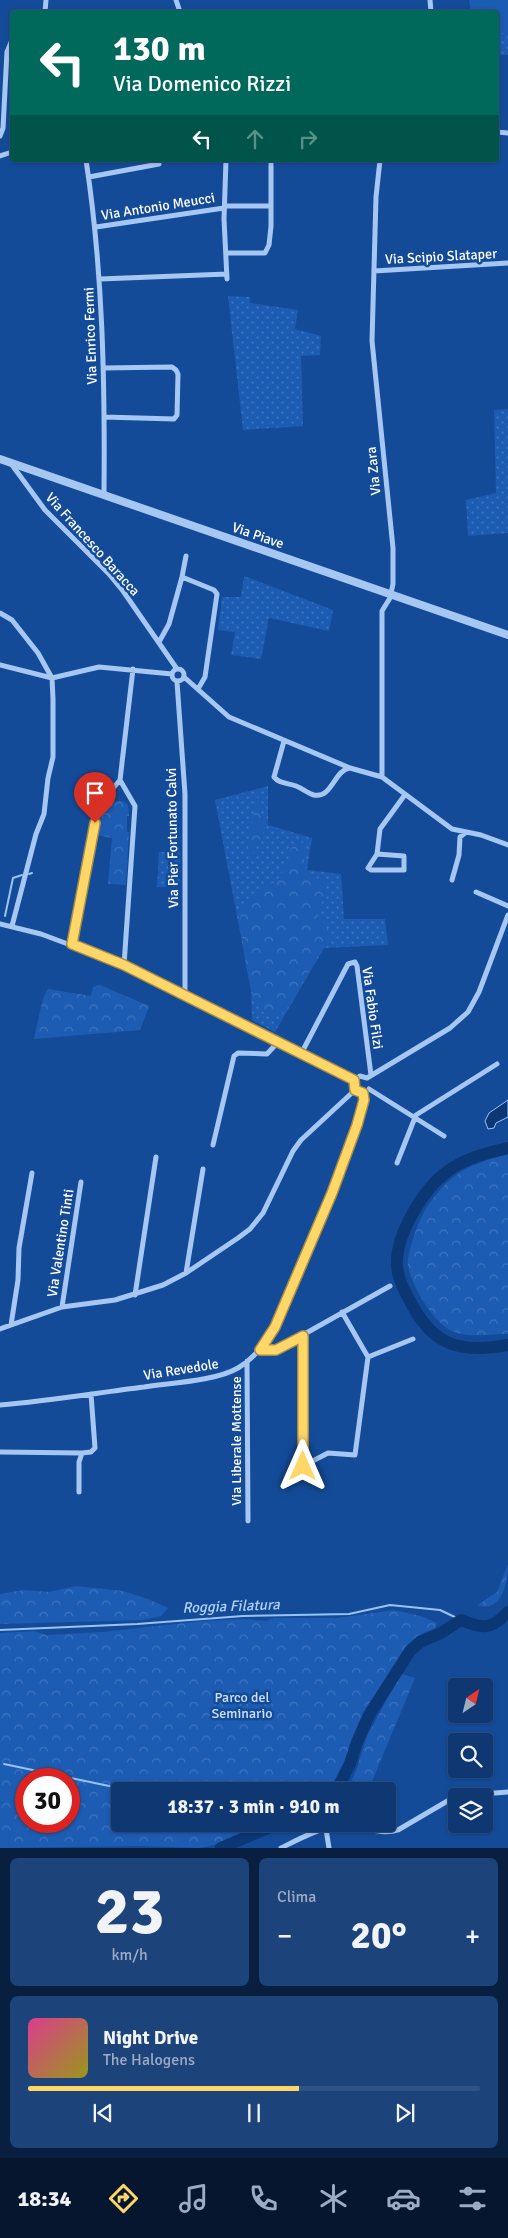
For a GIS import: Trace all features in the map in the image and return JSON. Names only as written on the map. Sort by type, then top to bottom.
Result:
[{"type":"street","points":[[0,136],[3,128],[7,52],[10,45]]},
{"type":"street","name":"Via Enrico Fermi","points":[[86,162],[96,227],[100,280],[104,495]]},
{"type":"street","points":[[100,280],[227,277],[224,207],[226,162]]},
{"type":"street","points":[[227,253],[265,253],[269,246],[271,162]]},
{"type":"street","name":"Via Zara","points":[[380,162],[376,196],[372,341],[393,548],[391,595],[382,613],[382,777]]},
{"type":"street","points":[[89,177],[159,164]]},
{"type":"street","name":"Via Antonio Meucci","points":[[96,227],[224,207],[269,206]]},
{"type":"street","name":"Via Scipio Slataper","points":[[374,271],[508,263]]},
{"type":"street","points":[[103,368],[172,367],[178,374],[177,415],[174,419],[104,417]]},
{"type":"street","name":"Via Piave","points":[[4,460],[508,635]]},
{"type":"street","name":"Via Francesco Baracca","points":[[4,460],[19,473],[28,488],[60,526],[109,574],[135,606],[177,669]]},
{"type":"street","points":[[159,642],[169,624],[186,556]]},
{"type":"street","points":[[182,576],[214,590],[218,594],[205,677],[198,689]]},
{"type":"street","points":[[0,613],[12,620],[25,634],[52,678],[53,757],[48,778],[44,814],[36,834],[12,926]]},
{"type":"street","points":[[0,665],[52,678],[99,667],[172,674]]},
{"type":"street","points":[[72,944],[98,806],[120,780],[133,669]]},
{"type":"street","points":[[172,674],[177,669],[183,671],[184,677],[229,717],[350,768],[382,777],[404,796],[446,825],[465,832],[481,834],[508,845]]},
{"type":"street","points":[[172,674],[173,680],[177,682],[184,677]]},
{"type":"street","name":"Via Pier Fortunato Calvi","points":[[177,682],[185,794],[186,995]]},
{"type":"street","points":[[284,741],[275,775],[277,781],[297,786],[312,794],[320,795],[328,790],[343,770],[350,768]]},
{"type":"street","points":[[120,780],[135,806],[124,965]]},
{"type":"street","points":[[377,854],[404,856],[404,870],[371,870],[369,865],[377,854],[380,829],[404,796]]},
{"type":"street","points":[[452,880],[460,837],[465,832]]},
{"type":"street","points":[[476,892],[508,906]]},
{"type":"street","points":[[354,1080],[360,1076],[369,1076],[450,1028],[468,1012],[479,992],[508,915]]},
{"type":"street","points":[[0,924],[72,944],[124,965],[354,1080]]},
{"type":"street","name":"Via Fabio Filzi","points":[[301,1054],[348,964],[354,962],[357,966],[369,1076]]},
{"type":"street","points":[[213,1145],[234,1056],[238,1053],[267,1054],[278,1042]]},
{"type":"street","points":[[397,1163],[415,1117],[419,1112],[497,1064]]},
{"type":"street","points":[[355,1090],[363,1093],[369,1089],[369,1076]]},
{"type":"street","points":[[354,1080],[355,1090]]},
{"type":"street","points":[[369,1089],[444,1136]]},
{"type":"street","points":[[0,1329],[62,1307],[115,1300],[134,1295],[163,1285],[186,1273],[250,1229],[263,1213],[293,1151],[301,1140],[355,1090]]},
{"type":"street","name":"Via Revedole","points":[[0,1405],[186,1381],[228,1373],[260,1350],[275,1327],[332,1193],[357,1125],[364,1100],[363,1093]]},
{"type":"street","points":[[134,1295],[156,1157]]},
{"type":"street","points":[[186,1273],[203,1169]]},
{"type":"street","points":[[11,1325],[18,1280],[19,1248],[32,1173]]},
{"type":"street","name":"Via Valentino Tinti","points":[[62,1307],[81,1182]]},
{"type":"street","points":[[260,1350],[276,1350],[390,1286]]},
{"type":"street","points":[[303,1336],[303,1466],[328,1453],[355,1456],[368,1357],[342,1312]]},
{"type":"street","points":[[368,1357],[413,1339]]},
{"type":"street","name":"Via Liberale Mottense","points":[[247,1361],[248,1522]]},
{"type":"street","points":[[0,1452],[91,1452],[95,1448],[91,1394]]},
{"type":"street","points":[[79,1492],[79,1462],[82,1453]]},
{"type":"street","points":[[493,1793],[508,1792]]},
{"type":"street","points":[[396,1829],[448,1801]]},
{"type":"street","points":[[281,1848],[321,1832]]},
{"type":"street","points":[[326,1832],[329,1848]]},
{"type":"green space","points":[[469,0],[508,0],[508,33],[499,33],[499,10],[471,10]]},
{"type":"green space","points":[[499,33],[508,33],[508,55],[499,55]]},
{"type":"green space","points":[[228,296],[250,297],[250,303],[298,310],[295,329],[321,336],[320,355],[301,356],[303,426],[243,430]]},
{"type":"green space","points":[[508,409],[508,533],[468,536],[466,500],[496,493],[494,410]]},
{"type":"green space","points":[[244,576],[333,610],[329,631],[269,618],[261,659],[231,655],[235,632],[218,630],[222,597],[241,597]]},
{"type":"green space","points":[[268,786],[268,825],[312,838],[307,870],[341,874],[344,919],[385,919],[388,945],[324,948],[275,1032],[252,1020],[251,990],[215,800]]},
{"type":"green space","points":[[257,795],[265,829],[249,861],[248,847]]},
{"type":"green space","points":[[123,801],[128,805],[127,832],[129,832],[126,885],[108,884],[112,838],[97,835],[101,814],[107,806]]},
{"type":"green space","points":[[306,841],[303,871],[312,877],[323,880],[325,891],[318,915],[331,934],[285,1012],[268,1016],[255,1001],[248,976],[240,909],[250,897],[278,880],[287,864],[291,848]]},
{"type":"green space","points":[[159,852],[180,852],[180,887],[157,887]]},
{"type":"green space","points":[[100,985],[149,1006],[140,1030],[34,1039],[43,998],[48,989],[91,996],[93,987]]},
{"type":"green space","points":[[508,1154],[508,1334],[470,1335],[455,1332],[448,1329],[435,1317],[417,1291],[408,1265],[412,1243],[426,1209],[437,1193],[448,1182],[460,1172],[487,1160]]},
{"type":"green space","points":[[508,1564],[505,1587],[498,1600],[493,1605],[486,1607],[478,1605],[497,1592]]},
{"type":"green space","points":[[76,1586],[123,1591],[168,1608],[161,1616],[143,1620],[0,1624],[0,1594],[24,1590],[49,1592]]},
{"type":"green space","name":"Parco del Seminario","points":[[394,1610],[421,1616],[437,1623],[435,1628],[417,1636],[391,1670],[357,1731],[335,1782],[111,1782],[111,1832],[243,1832],[214,1845],[199,1848],[141,1846],[0,1848],[0,1633],[34,1631],[47,1635],[102,1632],[203,1621],[244,1619],[266,1621],[274,1618],[338,1618]]},
{"type":"green space","points":[[401,1674],[415,1678],[372,1782],[350,1782],[367,1736]]},
{"type":"shaded area","points":[[508,1100],[508,1117],[496,1123],[494,1128],[488,1129],[485,1121],[489,1113]]},
{"type":"waterway","points":[[5,916],[13,878],[22,875]]},
{"type":"waterway","points":[[508,1148],[469,1160],[454,1167],[439,1179],[421,1200],[406,1227],[401,1240],[397,1266],[402,1284],[416,1313],[424,1324],[439,1337],[452,1344],[468,1348],[508,1345]]},
{"type":"waterway","name":"Roggia Filatura","points":[[0,1630],[137,1624],[243,1616],[349,1614],[390,1605],[440,1610],[461,1620]]},
{"type":"waterway","points":[[341,1782],[350,1764],[369,1715],[410,1651],[420,1642],[441,1633],[461,1620],[475,1625],[486,1626],[497,1622],[508,1612]]},
{"type":"waterway","points":[[4,1764],[111,1786]]},
{"type":"waterway","points":[[221,1848],[258,1832]]},
{"type":"route","points":[[95,823],[72,944],[124,965],[354,1080],[353,1086],[355,1090],[363,1093],[364,1100],[357,1125],[332,1193],[275,1327],[260,1350],[276,1350],[303,1336],[303,1466]]}]
